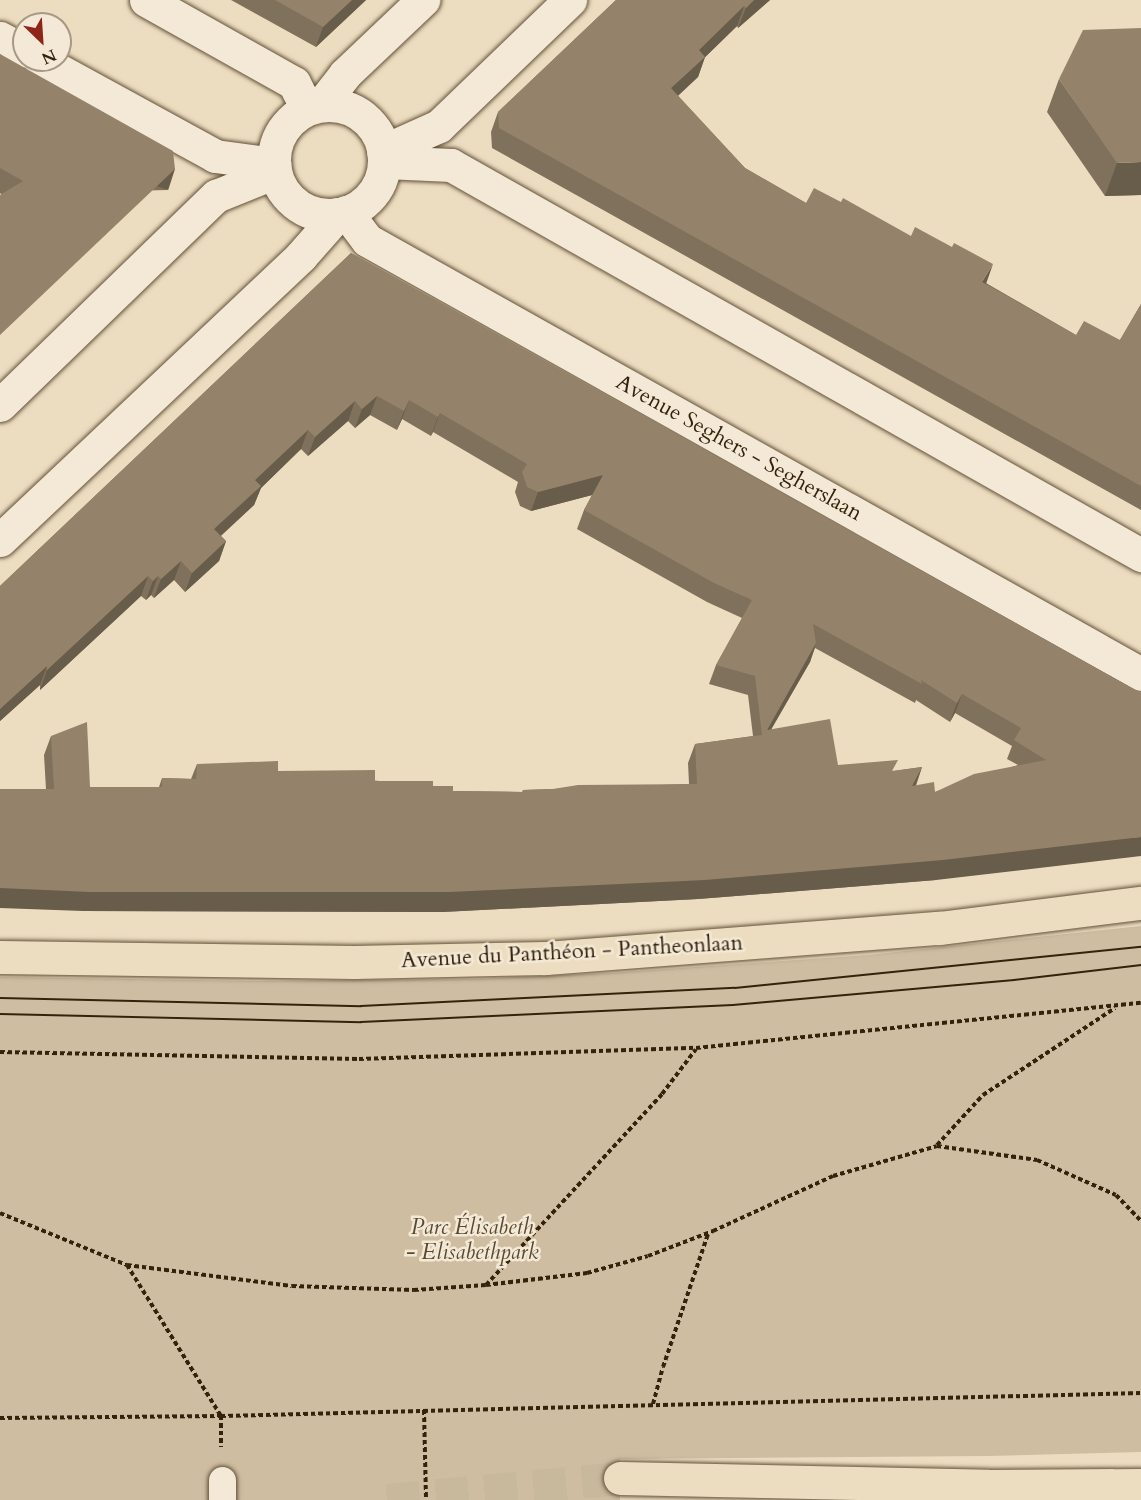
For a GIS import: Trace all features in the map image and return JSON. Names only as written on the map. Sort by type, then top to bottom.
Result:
[{"type":"main road","name":"Avenue du Panthéon - Pantheonlaan","points":[[0,957],[354,962],[546,958],[939,928],[1141,903]]},
{"type":"main road","points":[[620,1479],[988,1486],[1141,1485]]},
{"type":"street","points":[[0,540],[292,264],[342,213],[368,199],[377,188],[384,157],[380,137],[362,116],[349,108],[314,107],[294,83],[146,0]]},
{"type":"street","points":[[342,213],[317,214],[298,206],[284,191],[275,168],[279,137],[291,121],[314,107],[345,74],[423,0]]},
{"type":"street","points":[[384,157],[439,126],[570,0]]},
{"type":"street","points":[[62,72],[214,156],[275,168]]},
{"type":"street","points":[[384,157],[451,165],[1141,555]]},
{"type":"street","points":[[0,405],[216,196],[275,168]]},
{"type":"street","name":"Avenue Seghers - Segherslaan","points":[[342,213],[367,240],[1141,674]]},
{"type":"path","points":[[0,1052],[359,1059],[696,1048],[1141,1003]]},
{"type":"path","points":[[937,1146],[983,1095],[1117,1007]]},
{"type":"path","points":[[486,1285],[662,1094],[696,1048]]},
{"type":"path","points":[[0,1213],[127,1265],[292,1286],[414,1290],[486,1285],[586,1273],[648,1256],[708,1233],[833,1176],[937,1146],[1038,1160],[1116,1195],[1141,1221]]},
{"type":"path","points":[[653,1404],[663,1367],[708,1233]]},
{"type":"path","points":[[127,1265],[221,1416]]},
{"type":"path","points":[[0,1418],[221,1416],[1141,1393]]},
{"type":"path","points":[[424,1410],[426,1500]]},
{"type":"green space","name":"Parc Élisabeth - Elisabethpark","points":[[1141,926],[1141,1452],[988,1456],[620,1459],[620,1500],[0,1500],[0,977],[256,981],[476,979],[610,973],[868,955]]},
{"type":"building","points":[[275,0],[352,0],[323,27]]},
{"type":"building","points":[[616,0],[754,0],[746,8],[744,6],[699,50],[705,57],[671,88],[745,168],[806,203],[814,188],[841,202],[843,198],[911,236],[915,227],[952,247],[954,243],[993,264],[982,282],[1076,335],[1084,321],[1120,340],[1141,304],[1141,486],[499,128],[498,112]]},
{"type":"building","points":[[1141,28],[1141,162],[1117,163],[1059,79],[1083,30]]},
{"type":"building","points":[[0,54],[12,61],[12,72],[32,72],[173,151],[175,169],[0,335],[0,195],[23,181],[0,168]]},
{"type":"building","points":[[351,253],[1141,693],[1141,837],[943,860],[705,880],[449,892],[90,892],[0,888],[0,789],[54,789],[51,736],[87,722],[90,787],[162,787],[162,778],[196,779],[197,764],[278,761],[278,771],[375,770],[375,781],[433,781],[433,786],[453,786],[453,791],[523,792],[523,790],[578,785],[697,784],[695,744],[762,735],[755,676],[716,665],[752,600],[714,583],[584,510],[603,475],[538,492],[527,487],[522,472],[527,464],[440,413],[438,417],[409,400],[404,411],[377,396],[362,409],[355,401],[315,437],[308,430],[255,480],[261,486],[214,529],[226,541],[192,573],[181,561],[161,579],[158,576],[153,581],[148,576],[47,670],[47,666],[0,709],[0,586]],"holes":[[[813,624],[922,684],[921,680],[957,703],[962,694],[1021,728],[1014,740],[1046,760],[974,774],[935,792],[934,782],[912,786],[922,767],[892,771],[898,760],[838,765],[830,719],[767,730],[816,643]]]},
{"type":"tunnel","points":[[387,1500],[620,1478]]},
{"type":"tram line","points":[[0,998],[361,1006],[735,988],[1141,947]]},
{"type":"tram line","points":[[0,1014],[361,1022],[733,1005],[1014,980],[1141,965]]}]
